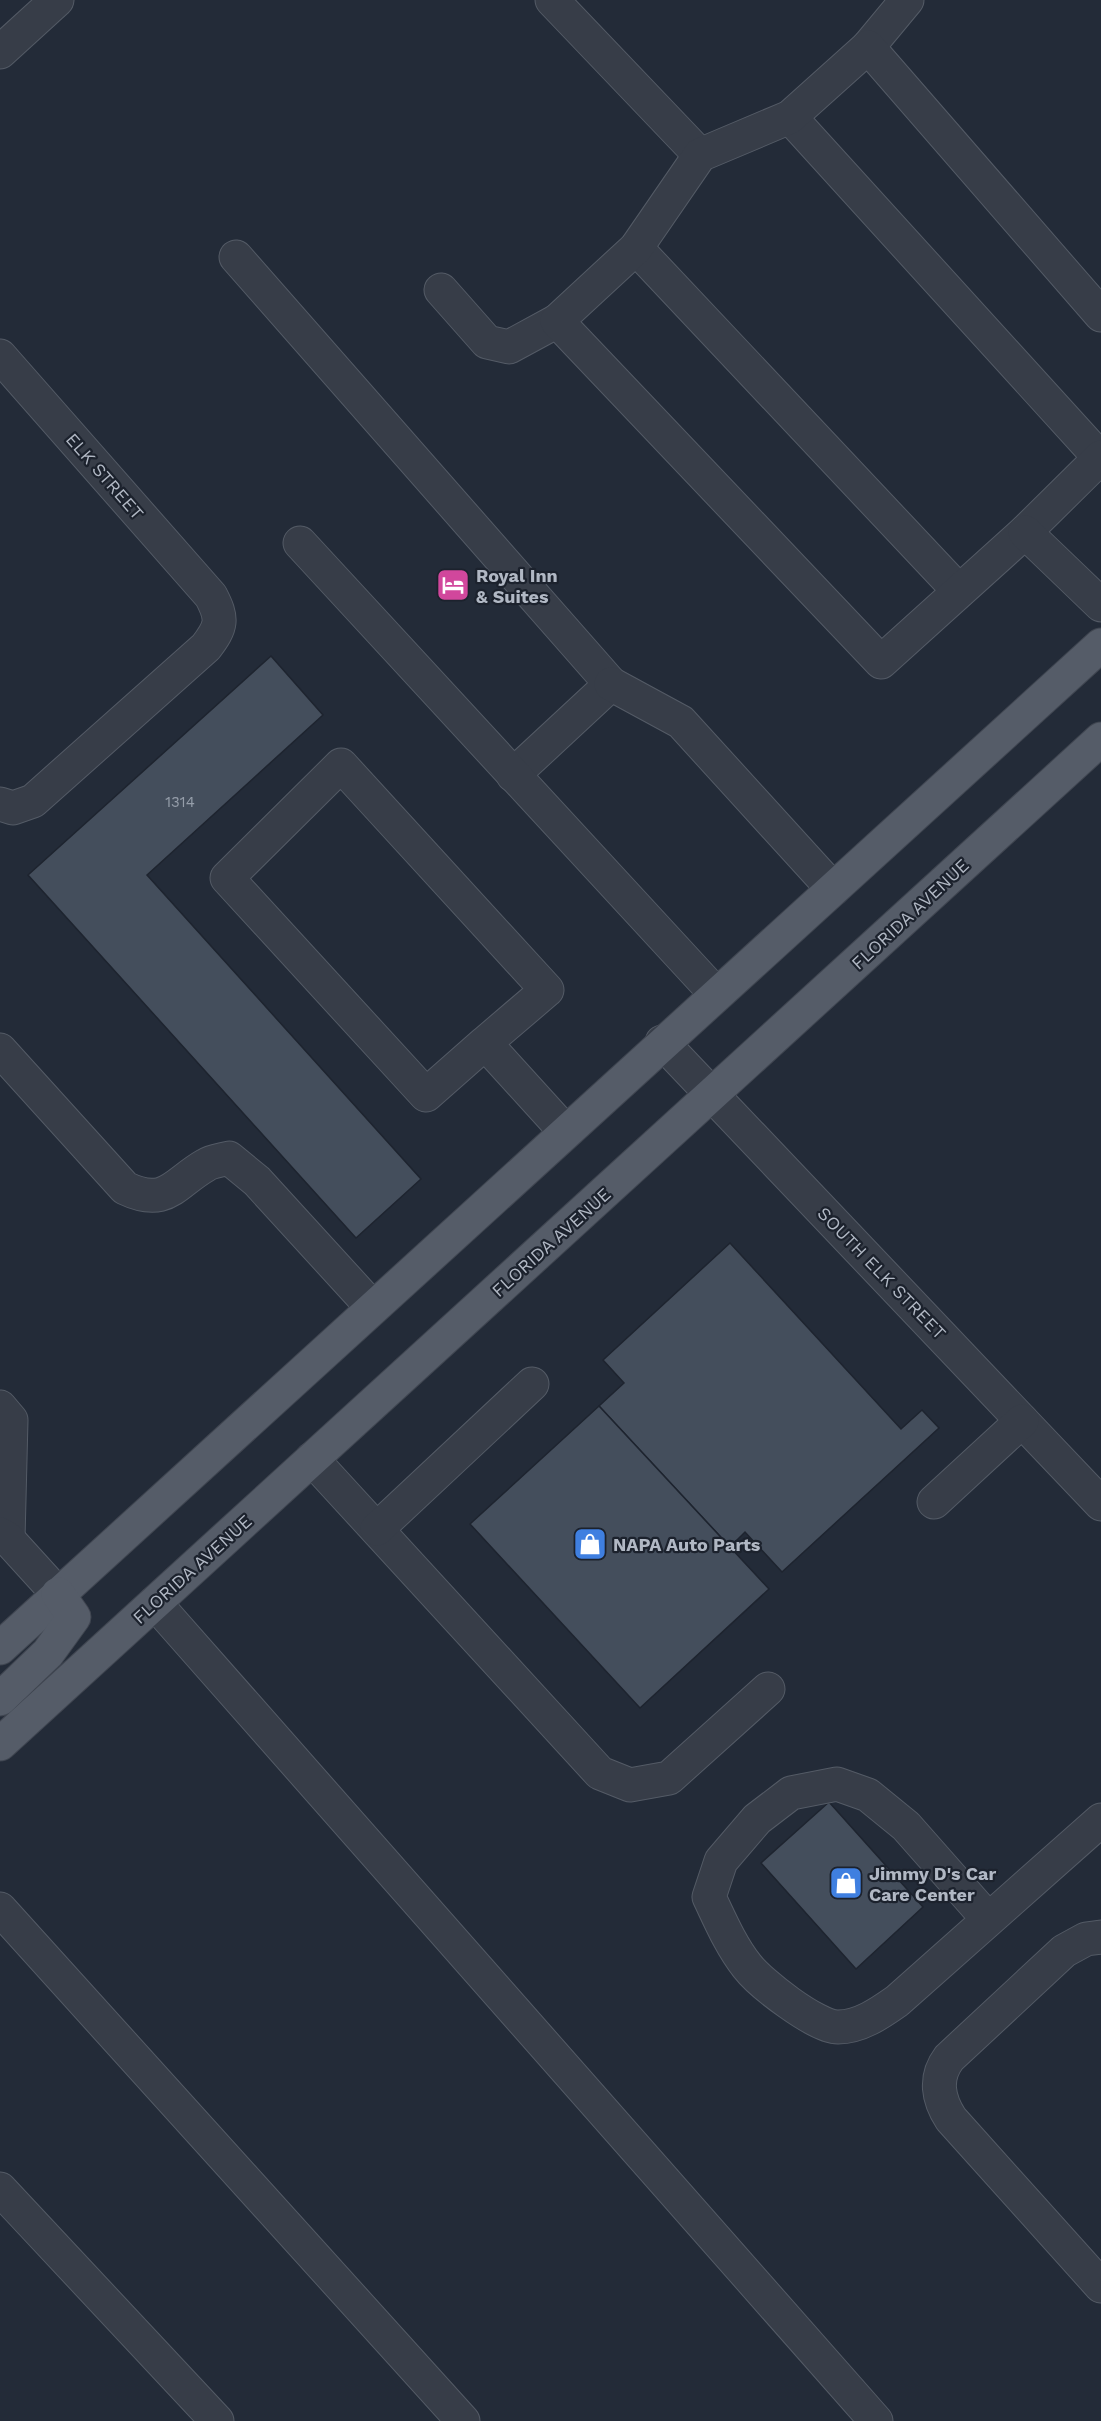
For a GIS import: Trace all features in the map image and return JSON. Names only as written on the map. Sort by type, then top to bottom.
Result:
[{"type":"main road","points":[[0,1648],[564,1131],[1101,645]]},
{"type":"main road","name":"FLORIDA AVENUE","points":[[0,1744],[1101,739]]},
{"type":"main road","points":[[0,1699],[48,1653],[74,1617],[58,1594]]},
{"type":"street","points":[[0,52],[57,0]]},
{"type":"street","points":[[552,0],[700,155]]},
{"type":"street","points":[[441,290],[488,342],[509,347],[557,321],[636,248],[700,155],[790,117],[868,47],[907,0]]},
{"type":"street","points":[[868,47],[1101,315]]},
{"type":"street","points":[[557,321],[881,662],[1025,532],[1100,457],[790,117]]},
{"type":"street","points":[[636,248],[959,591]]},
{"type":"street","points":[[236,257],[611,684],[681,722],[833,889]]},
{"type":"street","name":"ELK STREET","points":[[0,356],[211,596],[220,612],[219,630],[206,647],[33,801],[13,808],[0,804]]},
{"type":"street","points":[[1025,532],[1101,604]]},
{"type":"street","points":[[300,543],[716,994]]},
{"type":"street","points":[[513,775],[611,684]]},
{"type":"street","points":[[341,765],[547,990],[485,1043],[426,1095],[227,878],[341,765]]},
{"type":"street","name":"SOUTH ELK STREET","points":[[662,1042],[1101,1504]]},
{"type":"street","points":[[485,1043],[564,1131]]},
{"type":"street","points":[[0,1050],[125,1188],[141,1196],[168,1193],[207,1163],[229,1158],[257,1181],[372,1307]]},
{"type":"street","points":[[377,1529],[532,1384]]},
{"type":"street","points":[[0,1407],[10,1420],[4,1537],[58,1594]]},
{"type":"street","points":[[934,1502],[1022,1421]]},
{"type":"street","points":[[312,1459],[600,1773],[630,1785],[669,1778],[768,1689]]},
{"type":"street","points":[[155,1602],[876,2421]]},
{"type":"street","points":[[988,1919],[906,1826],[868,1795],[837,1784],[791,1793],[757,1819],[721,1861],[709,1897],[747,1966],[776,1993],[808,2016],[837,2027],[870,2019],[897,2001],[1101,1820]]},
{"type":"street","points":[[0,1909],[463,2421]]},
{"type":"street","points":[[1101,1937],[1086,1939],[1064,1951],[949,2058],[943,2066],[939,2086],[940,2098],[951,2119],[1101,2286]]},
{"type":"street","points":[[0,2189],[217,2421]]},
{"type":"building","points":[[271,656],[323,715],[147,875],[421,1179],[356,1238],[28,875]]},
{"type":"building","points":[[730,1243],[901,1429],[922,1410],[939,1428],[782,1572],[745,1532],[730,1547],[599,1406],[624,1383],[603,1360]]},
{"type":"building","points":[[599,1406],[769,1589],[640,1708],[470,1524]]},
{"type":"building","points":[[829,1802],[923,1907],[856,1969],[761,1863]]},
{"type":"place","name":"Royal Inn & Suites","points":[[453,585]]},
{"type":"place","name":"NAPA Auto Parts","points":[[590,1544]]},
{"type":"place","name":"Jimmy D's Car Care Center","points":[[846,1883]]}]
